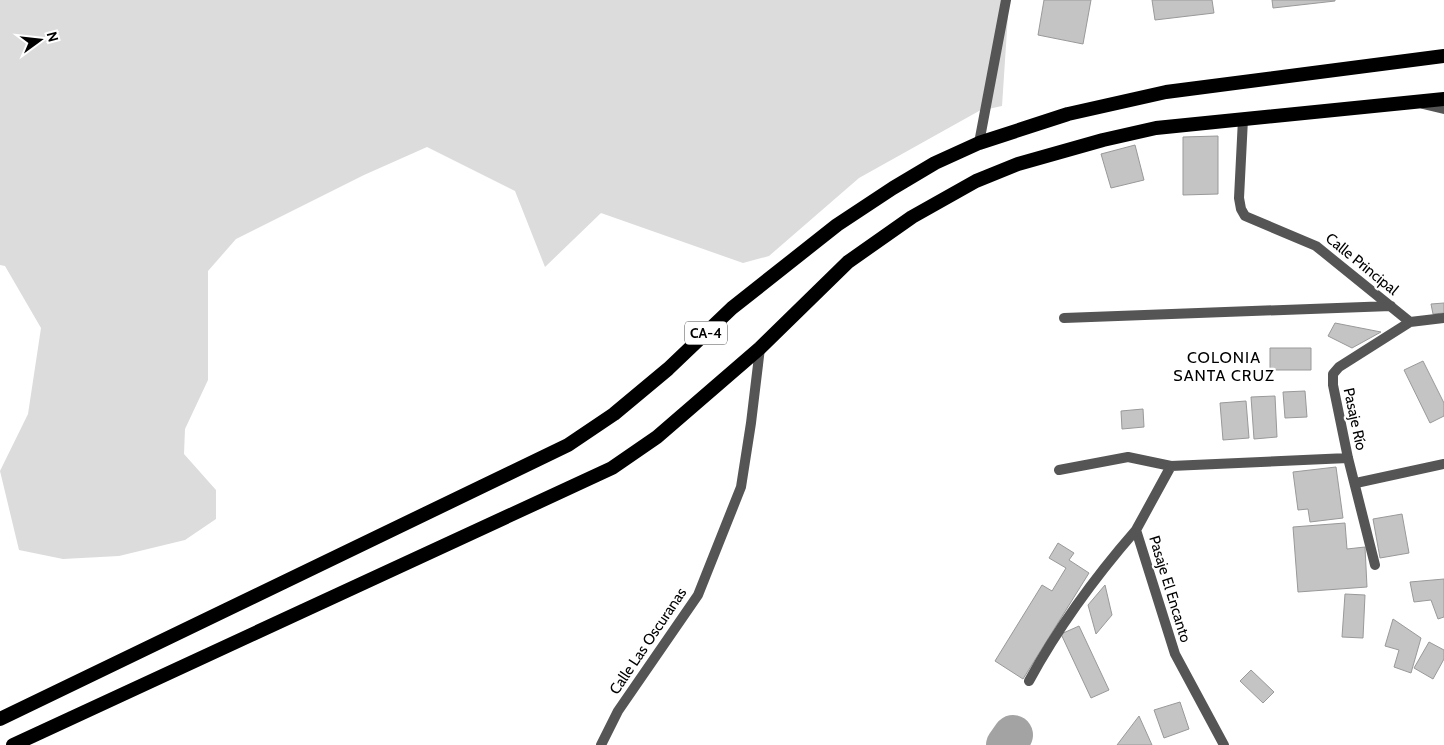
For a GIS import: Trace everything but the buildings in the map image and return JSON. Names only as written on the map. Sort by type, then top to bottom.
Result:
[{"type":"highway","name":"CA-4","points":[[0,719],[568,445],[614,414],[668,369],[732,308],[837,225],[935,163],[979,143],[1068,114],[1166,92],[1444,56]]},
{"type":"highway","points":[[13,745],[612,468],[657,436],[760,348],[848,262],[912,216],[976,181],[1018,164],[1102,140],[1156,128],[1444,99]]},
{"type":"street","points":[[979,143],[1006,0]]},
{"type":"street","points":[[1417,103],[1444,109]]},
{"type":"street","name":"Calle Principal","points":[[1243,119],[1239,198],[1241,209],[1245,216],[1316,246],[1410,322]]},
{"type":"street","points":[[1064,318],[1391,306]]},
{"type":"street","name":"Pasaje Río","points":[[1375,565],[1356,483],[1348,458],[1333,385],[1333,374],[1339,367],[1410,322],[1444,318]]},
{"type":"street","name":"Calle Las Oscuranas","points":[[601,745],[618,711],[702,586],[741,487],[752,423],[760,348]]},
{"type":"street","points":[[1059,470],[1128,457],[1171,466],[1348,458]]},
{"type":"street","points":[[1356,483],[1444,464]]},
{"type":"street","name":"Pasaje El Encanto","points":[[1171,466],[1136,530],[1175,654],[1224,745]]},
{"type":"street","points":[[1029,680],[1047,648],[1081,598],[1136,530]]},
{"type":"shaded area","points":[[0,0],[1009,0],[1002,106],[979,111],[859,178],[769,256],[743,263],[601,213],[545,267],[515,191],[427,147],[364,175],[236,239],[208,271],[208,380],[185,429],[184,454],[216,490],[216,519],[185,540],[119,556],[63,559],[19,550],[0,471],[28,414],[41,328],[5,266],[0,265]]},
{"type":"waterway","points":[[1006,745],[1013,735]]},
{"type":"district","name":"COLONIA SANTA CRUZ","points":[[1224,366]]}]
